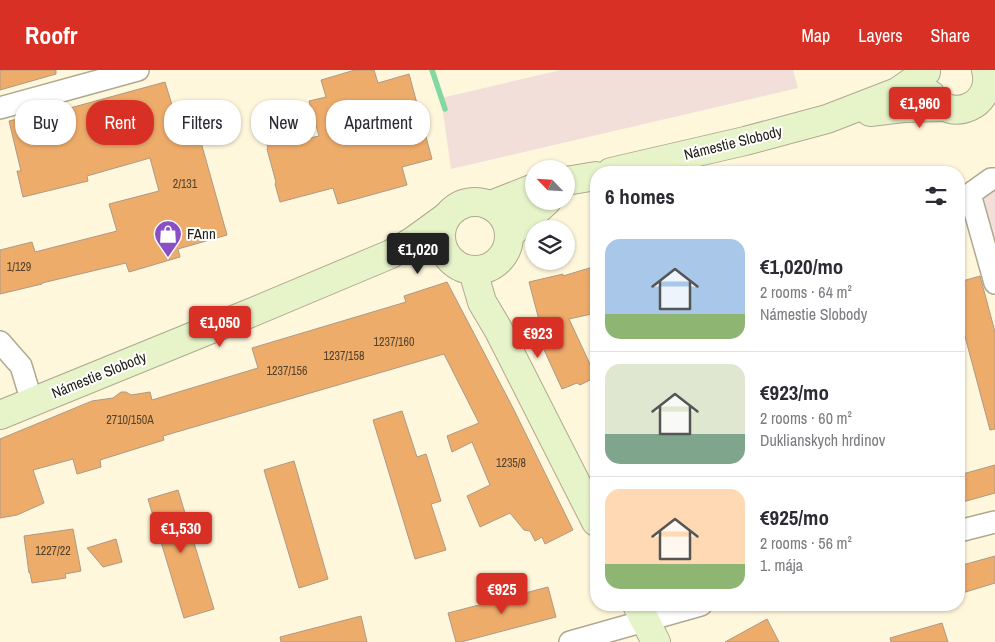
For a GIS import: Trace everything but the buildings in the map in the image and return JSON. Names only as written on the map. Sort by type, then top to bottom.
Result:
[{"type":"street","points":[[0,108],[138,70]]},
{"type":"street","points":[[927,71],[926,82],[928,92],[934,101],[943,107]]},
{"type":"street","name":"Námestie Slobody","points":[[640,166],[827,119],[897,92],[927,71]]},
{"type":"street","name":"Námestie Slobody","points":[[827,119],[903,108],[943,107],[954,110],[964,109],[982,97],[989,81]]},
{"type":"street","points":[[995,179],[991,179],[970,194],[995,283]]},
{"type":"street","points":[[491,205],[525,192]]},
{"type":"street","points":[[498,329],[494,285],[506,246],[508,226],[504,218],[491,205],[472,201],[452,209],[441,227],[440,238],[442,248],[448,258],[463,269],[473,271],[484,269],[494,264],[506,246],[539,210]]},
{"type":"street","points":[[391,254],[414,241],[446,217]]},
{"type":"street","points":[[391,254],[417,253],[448,258]]},
{"type":"street","name":"Námestie Slobody","points":[[0,415],[391,254]]},
{"type":"street","points":[[473,271],[482,302],[498,329],[590,510]]},
{"type":"street","points":[[0,342],[21,366],[32,402]]},
{"type":"street","points":[[965,530],[995,522]]},
{"type":"street","points":[[570,642],[682,611]]},
{"type":"shaded area","points":[[561,70],[793,70],[798,88],[451,169],[441,98]]},
{"type":"shaded area","points":[[995,186],[995,253],[981,200],[982,194]]},
{"type":"waterway","points":[[432,70],[445,109]]},
{"type":"place","name":"FAnn","points":[[168,258]]}]
